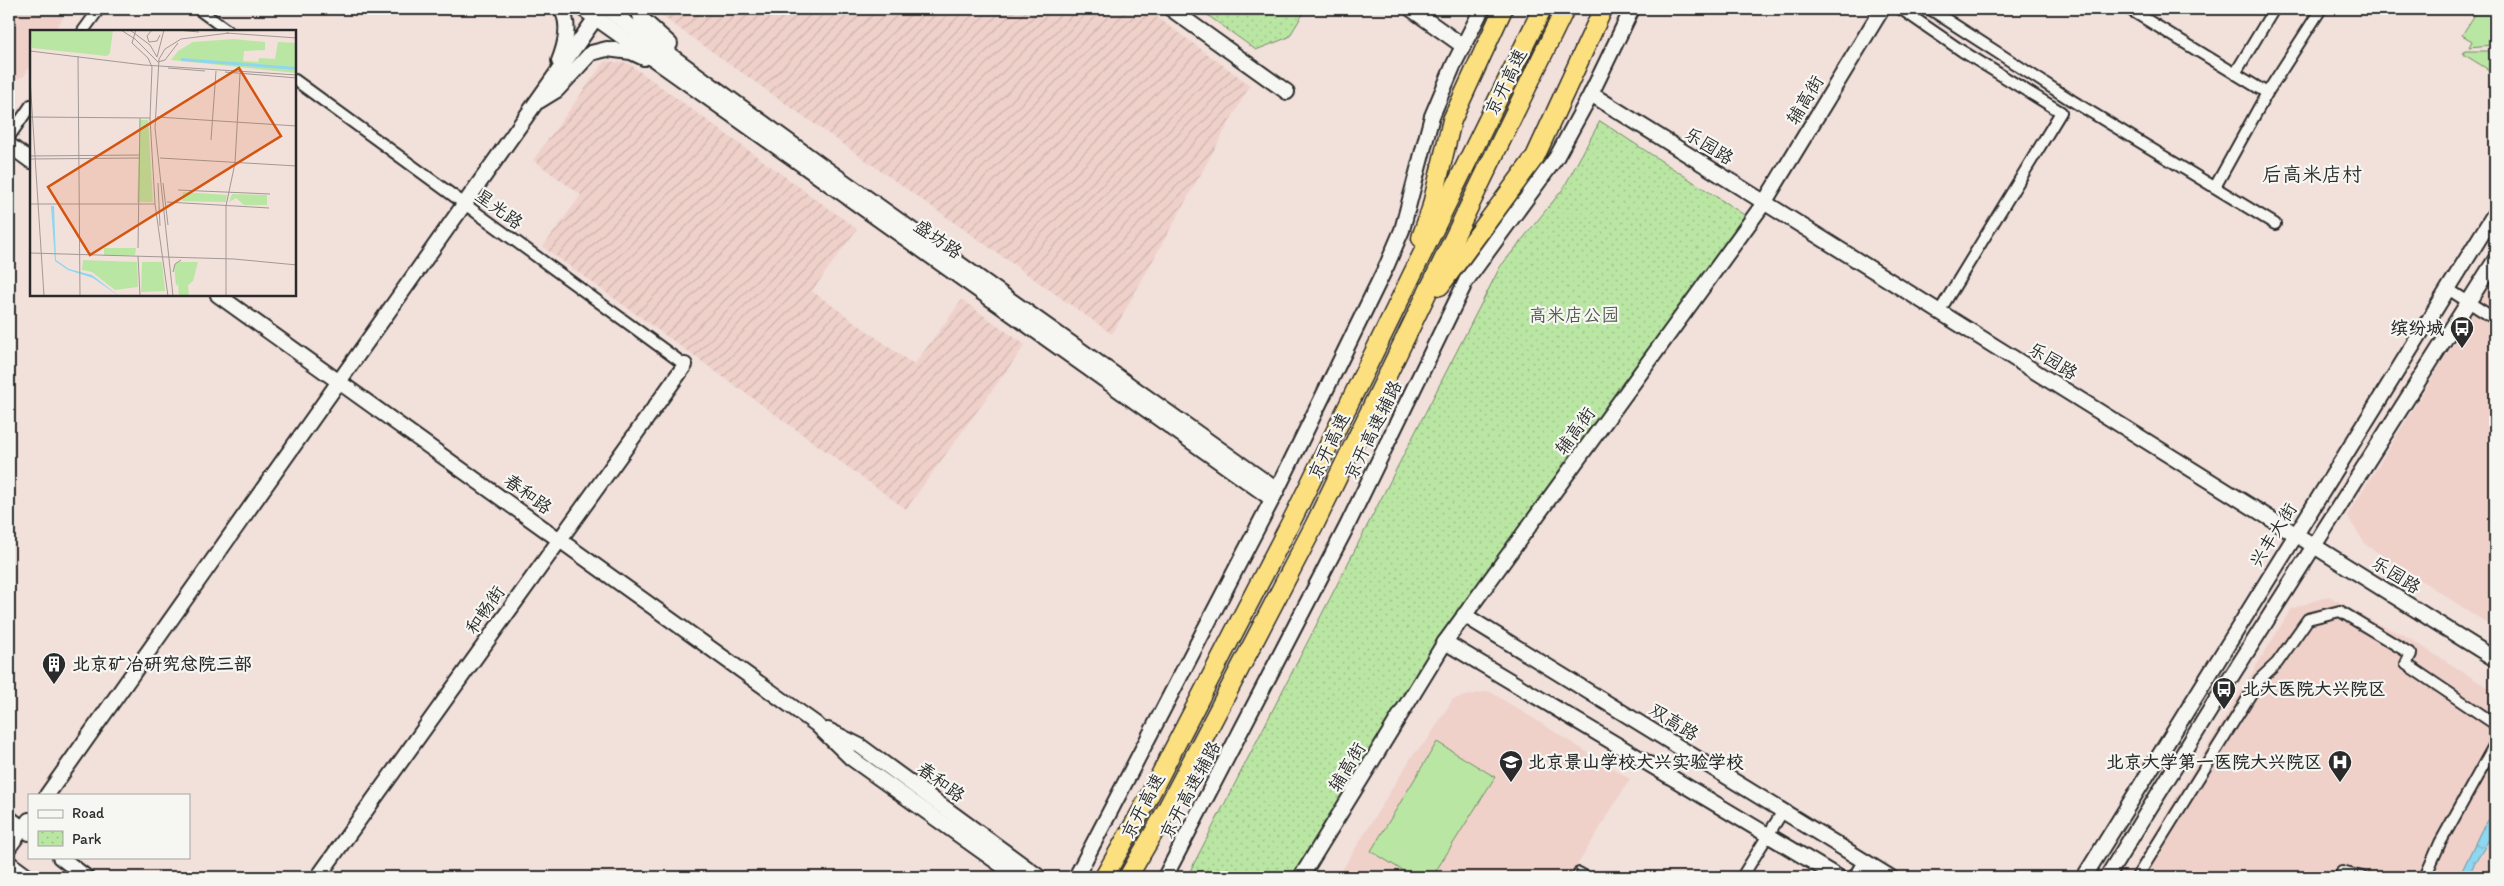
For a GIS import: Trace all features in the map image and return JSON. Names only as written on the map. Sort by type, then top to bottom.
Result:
[{"type":"highway","points":[[1395,313],[1431,209],[1452,120],[1503,9]]},
{"type":"highway","name":"京开高速","points":[[1104,877],[1141,812],[1294,516],[1395,313],[1542,9]]},
{"type":"highway","name":"京开高速","points":[[1128,877],[1162,820],[1314,526],[1566,9]]},
{"type":"highway","points":[[1413,322],[1535,157],[1603,9]]},
{"type":"street","points":[[84,30],[99,9]]},
{"type":"street","points":[[198,9],[227,30]]},
{"type":"street","points":[[552,78],[565,40],[566,22],[561,9]]},
{"type":"street","name":"盛坊路","points":[[583,9],[598,13],[662,66],[1275,494]]},
{"type":"street","name":"盛坊路","points":[[607,9],[1275,494]]},
{"type":"street","points":[[638,9],[641,18],[677,49],[699,76]]},
{"type":"street","points":[[1171,9],[1287,92]]},
{"type":"street","points":[[1411,9],[1463,46]]},
{"type":"street","points":[[1076,877],[1275,494],[1402,230],[1432,116],[1463,46],[1482,9]]},
{"type":"street","name":"京开高速辅路","points":[[1165,877],[1346,528],[1466,281],[1556,158],[1591,94],[1632,9]]},
{"type":"street","name":"辅高街","points":[[1301,877],[1445,642],[1764,203],[1882,9]]},
{"type":"street","points":[[1901,9],[1962,51],[2061,112],[1939,312]]},
{"type":"street","points":[[1930,9],[2071,100],[2275,224]]},
{"type":"street","points":[[2129,9],[2236,72],[2267,93]]},
{"type":"street","points":[[2236,72],[2274,9]]},
{"type":"street","points":[[2215,187],[2267,93],[2321,9]]},
{"type":"street","points":[[48,794],[340,382],[598,13]]},
{"type":"street","points":[[534,104],[557,90],[591,53],[608,49],[631,52],[662,66]]},
{"type":"street","name":"星光路","points":[[296,81],[685,365]]},
{"type":"street","name":"乐园路","points":[[1591,94],[2495,659]]},
{"type":"street","points":[[9,137],[30,106]]},
{"type":"street","points":[[9,145],[30,160]]},
{"type":"street","name":"兴丰大街","points":[[2084,877],[2495,213]]},
{"type":"street","points":[[2107,877],[2212,707],[2495,260]]},
{"type":"street","points":[[2448,289],[2495,319]]},
{"type":"street","name":"春和路","points":[[219,296],[816,724],[851,758],[1018,877]]},
{"type":"street","name":"和畅街","points":[[318,877],[558,539],[685,365]]},
{"type":"street","points":[[2137,877],[2260,679],[2277,664],[2308,618],[2340,611],[2412,654],[2406,664],[2495,724]]},
{"type":"street","name":"双高路","points":[[1464,615],[1890,877]]},
{"type":"street","points":[[1445,642],[1838,877]]},
{"type":"street","name":"春和路","points":[[816,724],[860,746],[1039,877]]},
{"type":"street","points":[[2425,877],[2440,843],[2495,744]]},
{"type":"street","points":[[1742,877],[1783,810]]},
{"type":"street","points":[[9,818],[27,827],[9,847]]},
{"type":"street","points":[[61,858],[86,877]]},
{"type":"street","points":[[1856,877],[1865,862]]},
{"type":"street","points":[[9,863],[28,877]]},
{"type":"street","points":[[2340,877],[2342,872],[2362,877]]},
{"type":"shaded area","points":[[9,9],[69,9],[55,30],[30,30],[30,67],[24,76],[9,82]]},
{"type":"shaded area","points":[[663,9],[1146,9],[1250,85],[1112,334],[663,17]]},
{"type":"shaded area","points":[[605,61],[628,63],[857,229],[812,291],[914,365],[962,300],[1025,345],[906,509],[543,247],[581,195],[533,160]]},
{"type":"shaded area","points":[[2495,276],[2495,628],[2366,545],[2347,516]]},
{"type":"shaded area","name":"北京大学第一医院大兴院区","points":[[2329,596],[2376,623],[2404,635],[2495,692],[2495,877],[2128,877],[2291,609]]},
{"type":"shaded area","name":"北京景山学校大兴实验学校","points":[[1489,691],[1630,779],[1570,877],[1338,877],[1412,756],[1428,739],[1453,699]]},
{"type":"green space","points":[[1199,9],[1306,9],[1289,37],[1256,50]]},
{"type":"green space","points":[[2470,9],[2490,9],[2492,45],[2469,47],[2472,41],[2462,35],[2476,13]]},
{"type":"green space","points":[[2465,51],[2493,51],[2495,70],[2489,70],[2463,54]]},
{"type":"green space","name":"高米店公园","points":[[1600,121],[1752,220],[1488,582],[1301,877],[1187,877],[1500,267],[1563,189]]},
{"type":"green space","points":[[1437,742],[1495,777],[1432,877],[1413,877],[1371,851]]},
{"type":"water","points":[[2495,810],[2492,830],[2486,845],[2468,877],[2459,877],[2481,831]]},
{"type":"place","name":"缤纷城","points":[[2462,349]]},
{"type":"place","name":"北京矿冶研究总院三部","points":[[54,685]]},
{"type":"place","name":"北大医院大兴院区","points":[[2224,710]]},
{"type":"place","name":"北京景山学校大兴实验学校","points":[[1511,783]]},
{"type":"place","name":"北京大学第一医院大兴院区","points":[[2340,783]]},
{"type":"district","name":"后高米店村","points":[[2312,174]]}]
